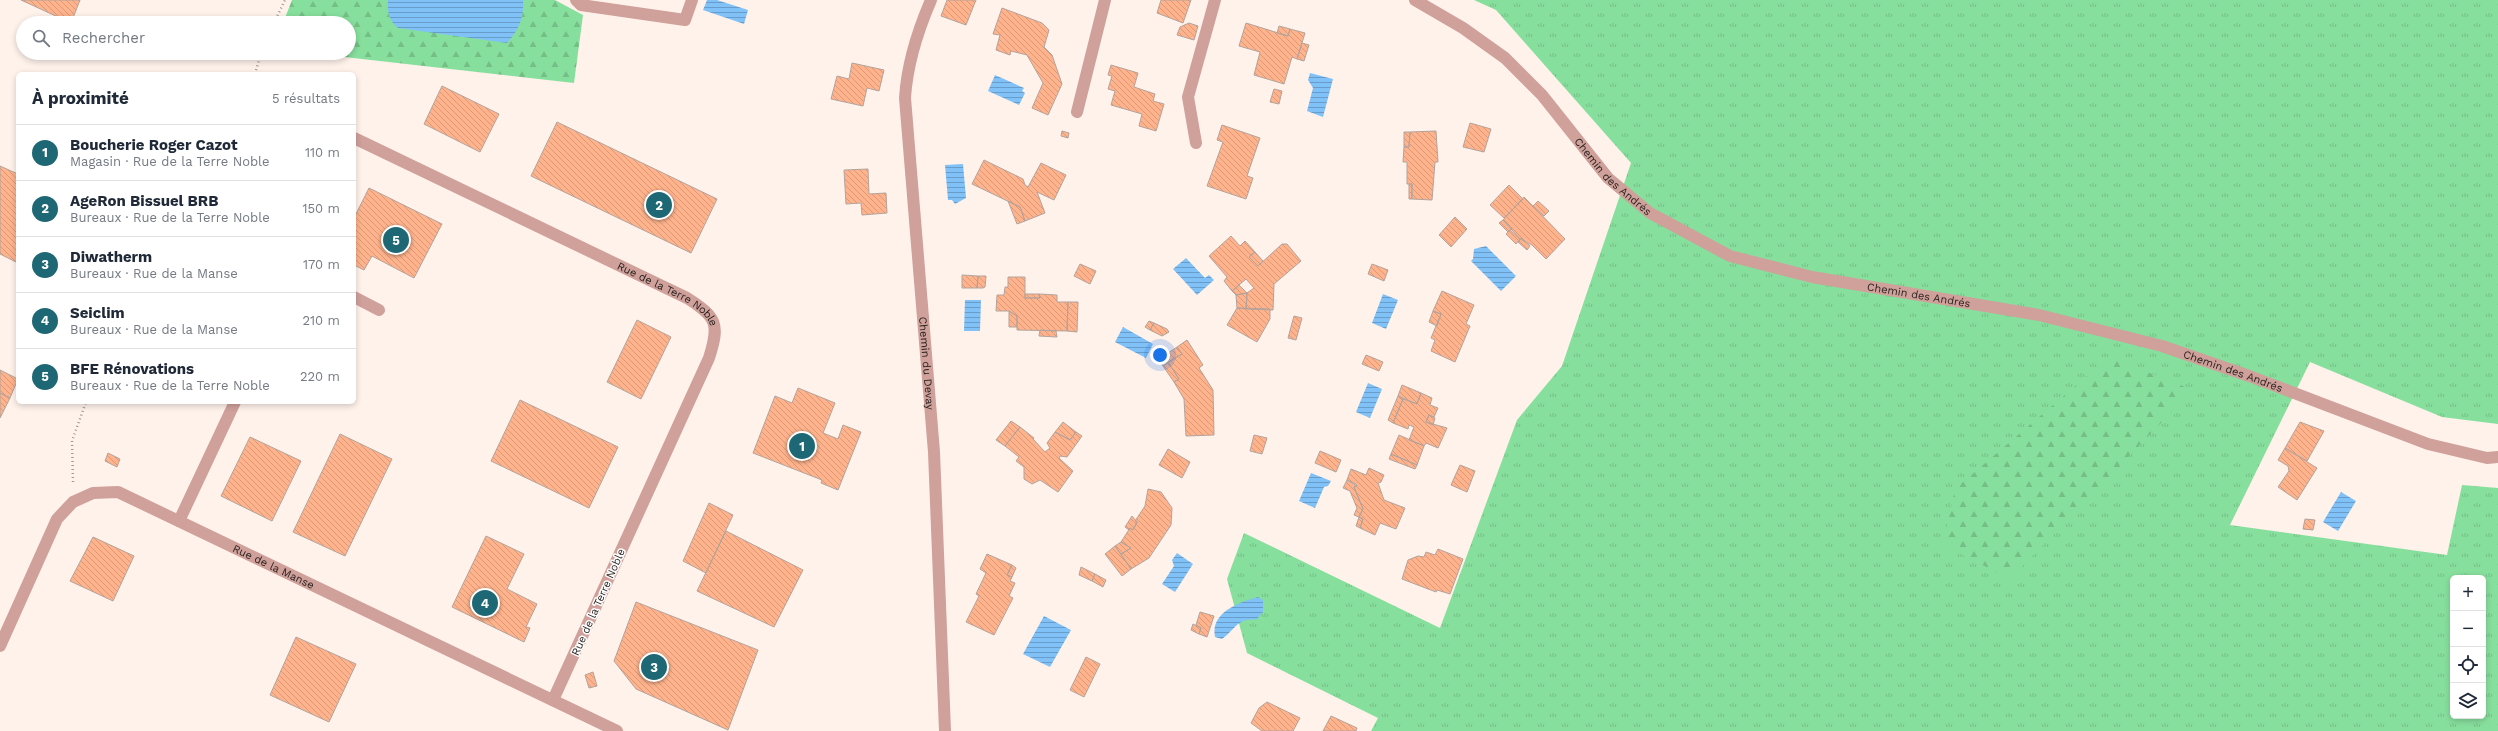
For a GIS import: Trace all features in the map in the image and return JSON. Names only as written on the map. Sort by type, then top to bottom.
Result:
[{"type":"street","points":[[576,0],[581,5],[685,20],[692,0]]},
{"type":"street","name":"Chemin du Devay","points":[[932,0],[917,43],[906,85],[905,98],[934,452],[945,731]]},
{"type":"street","points":[[1077,112],[1105,0]]},
{"type":"street","points":[[1196,143],[1188,97],[1215,0]]},
{"type":"street","name":"Chemin des Andrés","points":[[1415,0],[1463,28],[1505,58],[1542,95],[1608,178],[1650,213],[1730,256],[1812,277],[2039,315],[2162,346],[2252,377],[2428,444],[2487,458],[2498,457]]},
{"type":"street","name":"Rue de la Terre Noble","points":[[356,141],[687,298],[707,311],[714,322],[716,334],[709,358],[553,700]]},
{"type":"street","points":[[356,298],[379,310]]},
{"type":"street","points":[[179,521],[234,404]]},
{"type":"street","name":"Rue de la Manse","points":[[0,646],[57,519],[73,502],[92,493],[118,492],[617,731]]},
{"type":"path","points":[[277,16],[284,0]]},
{"type":"path","points":[[256,72],[259,60]]},
{"type":"path","points":[[73,502],[72,441],[85,404]]},
{"type":"green space","points":[[292,0],[555,0],[583,15],[574,83],[356,58],[356,16],[286,16]]},
{"type":"green space","points":[[1474,0],[2498,0],[2498,424],[2442,417],[2310,362],[2230,525],[2447,555],[2462,485],[2498,488],[2498,731],[1371,731],[1378,718],[1247,653],[1227,579],[1244,533],[1440,628],[1517,420],[1562,366],[1631,163],[1496,10]]},
{"type":"green space","points":[[2109,357],[2193,390],[2010,579],[1943,545],[1955,489]]},
{"type":"water","points":[[388,0],[523,0],[523,12],[518,28],[507,43],[398,28],[389,16]]},
{"type":"water","points":[[707,0],[717,0],[748,10],[744,24],[703,10]]},
{"type":"water","points":[[1310,73],[1333,79],[1323,117],[1307,111],[1313,88],[1308,80]]},
{"type":"water","points":[[995,75],[1024,88],[1022,91],[1025,93],[1019,105],[988,91]]},
{"type":"water","points":[[963,164],[966,198],[955,204],[952,200],[948,200],[945,165]]},
{"type":"water","points":[[1486,246],[1516,276],[1501,291],[1471,261],[1473,259],[1474,249]]},
{"type":"water","points":[[1186,258],[1205,278],[1209,275],[1214,280],[1197,295],[1173,269]]},
{"type":"water","points":[[1383,294],[1398,300],[1386,329],[1372,323]]},
{"type":"water","points":[[965,300],[981,300],[980,331],[964,331]]},
{"type":"water","points":[[1123,327],[1153,344],[1146,358],[1115,342]]},
{"type":"water","points":[[1368,383],[1382,389],[1370,418],[1356,412]]},
{"type":"water","points":[[1311,473],[1331,481],[1328,486],[1324,487],[1315,508],[1299,501]]},
{"type":"water","points":[[2341,492],[2356,501],[2338,531],[2323,522]]},
{"type":"water","points":[[1177,553],[1193,564],[1175,592],[1162,584],[1174,566],[1172,560]]},
{"type":"water","points":[[1258,597],[1263,600],[1263,612],[1256,620],[1245,620],[1241,622],[1222,639],[1215,637],[1217,621],[1222,615],[1235,605]]},
{"type":"water","points":[[1044,616],[1071,630],[1050,667],[1023,654]]},
{"type":"building","points":[[21,0],[80,0],[74,16],[56,16]]},
{"type":"building","points":[[947,0],[976,0],[966,25],[941,16]]},
{"type":"building","points":[[1161,0],[1191,0],[1183,23],[1157,13]]},
{"type":"building","points":[[1002,8],[1042,23],[1049,30],[1044,47],[1052,55],[1062,84],[1048,115],[1032,108],[1043,83],[1027,55],[1011,51],[1010,55],[996,50],[1000,35],[993,34]]},
{"type":"building","points":[[1189,23],[1198,26],[1194,40],[1177,35],[1180,27]]},
{"type":"building","points":[[1246,23],[1288,36],[1290,29],[1305,33],[1297,59],[1292,57],[1284,84],[1254,75],[1260,52],[1239,46]]},
{"type":"building","points":[[1279,26],[1290,29],[1288,36],[1277,33]]},
{"type":"building","points":[[1302,43],[1309,45],[1304,61],[1297,59]]},
{"type":"building","points":[[852,63],[884,70],[879,91],[867,88],[863,106],[831,99],[837,76],[849,79]]},
{"type":"building","points":[[1111,65],[1138,73],[1134,87],[1155,94],[1153,101],[1164,104],[1156,131],[1139,126],[1142,114],[1111,105],[1115,91],[1108,89],[1112,76],[1108,75]]},
{"type":"building","points":[[442,86],[499,114],[480,152],[424,124]]},
{"type":"building","points":[[1274,89],[1282,91],[1279,104],[1270,102]]},
{"type":"building","points":[[557,122],[717,199],[691,253],[531,176]]},
{"type":"building","points":[[1470,123],[1491,129],[1484,152],[1463,147]]},
{"type":"building","points":[[1222,125],[1260,138],[1247,176],[1253,178],[1246,199],[1207,186],[1223,142],[1217,140]]},
{"type":"building","points":[[1062,131],[1069,133],[1068,138],[1061,136]]},
{"type":"building","points":[[1436,131],[1438,162],[1435,162],[1432,200],[1412,199],[1412,184],[1407,184],[1407,162],[1403,162],[1404,147],[1409,147],[1410,132]]},
{"type":"building","points":[[1404,132],[1410,132],[1409,147],[1404,147]]},
{"type":"building","points":[[984,160],[1023,179],[1025,185],[1028,187],[1041,163],[1066,175],[1054,200],[1037,192],[1045,213],[1025,221],[1020,207],[972,184]]},
{"type":"building","points":[[0,166],[16,173],[16,262],[0,254]]},
{"type":"building","points":[[868,169],[869,194],[886,193],[887,213],[862,215],[861,203],[846,204],[844,170]]},
{"type":"building","points":[[1409,184],[1412,184],[1412,199],[1409,199]]},
{"type":"building","points":[[1509,185],[1523,199],[1504,218],[1490,205]]},
{"type":"building","points":[[369,188],[442,224],[414,278],[372,256],[364,270],[356,266],[356,214]]},
{"type":"building","points":[[1524,197],[1565,239],[1546,259],[1532,245],[1520,239],[1503,220]]},
{"type":"building","points":[[1008,201],[1020,207],[1025,221],[1017,224]]},
{"type":"building","points":[[1538,201],[1549,211],[1544,216],[1533,206]]},
{"type":"building","points":[[1455,217],[1467,229],[1451,247],[1439,235]]},
{"type":"building","points":[[1503,220],[1512,228],[1508,232],[1499,223]]},
{"type":"building","points":[[1510,230],[1520,239],[1516,244],[1506,234]]},
{"type":"building","points":[[1231,236],[1240,246],[1245,241],[1255,252],[1249,257],[1258,266],[1282,244],[1287,244],[1301,261],[1274,284],[1273,310],[1246,309],[1247,293],[1254,288],[1246,279],[1232,291],[1224,281],[1227,277],[1209,256]]},
{"type":"building","points":[[1521,238],[1530,246],[1527,250],[1518,242]]},
{"type":"building","points":[[1255,252],[1263,261],[1258,266],[1249,257]]},
{"type":"building","points":[[1080,264],[1096,271],[1090,284],[1074,276]]},
{"type":"building","points":[[1372,264],[1388,270],[1384,281],[1368,274]]},
{"type":"building","points":[[962,275],[978,276],[977,288],[962,288]]},
{"type":"building","points":[[978,276],[986,276],[985,287],[977,288]]},
{"type":"building","points":[[1008,277],[1025,277],[1025,298],[1040,298],[1039,294],[1057,295],[1057,302],[1068,302],[1067,331],[1017,330],[1017,316],[1009,311],[996,311],[997,295],[1004,295],[1005,287],[1008,287]]},
{"type":"building","points":[[1239,285],[1247,293],[1236,295],[1232,291]]},
{"type":"building","points":[[1442,291],[1474,305],[1466,324],[1470,326],[1455,362],[1431,351],[1435,340],[1431,338],[1441,314],[1433,311]]},
{"type":"building","points":[[1247,293],[1246,309],[1237,308],[1236,295]]},
{"type":"building","points":[[1025,294],[1039,294],[1040,298],[1025,298]]},
{"type":"building","points":[[1068,302],[1078,302],[1077,332],[1067,331]]},
{"type":"building","points":[[1237,308],[1270,309],[1270,319],[1257,342],[1227,325]]},
{"type":"building","points":[[1009,311],[1017,316],[1017,327],[1009,327]]},
{"type":"building","points":[[1433,311],[1441,314],[1437,326],[1429,322]]},
{"type":"building","points":[[1294,316],[1302,318],[1296,340],[1288,338]]},
{"type":"building","points":[[637,320],[671,337],[641,399],[607,382]]},
{"type":"building","points":[[1149,321],[1154,323],[1150,330],[1145,327]]},
{"type":"building","points":[[1154,323],[1167,329],[1169,332],[1162,336],[1150,330]]},
{"type":"building","points":[[1040,330],[1056,331],[1057,337],[1039,336]]},
{"type":"building","points":[[1187,340],[1203,365],[1199,368],[1213,390],[1214,435],[1186,436],[1184,399],[1174,382],[1179,379],[1168,362],[1182,354],[1177,347]]},
{"type":"building","points":[[1177,347],[1182,354],[1163,366],[1159,359]]},
{"type":"building","points":[[1366,355],[1383,362],[1379,371],[1362,364]]},
{"type":"building","points":[[1168,362],[1179,379],[1174,382],[1163,366]]},
{"type":"building","points":[[0,370],[16,378],[16,384],[10,398],[0,393]]},
{"type":"building","points":[[1402,385],[1421,393],[1417,404],[1398,396]]},
{"type":"building","points":[[798,388],[835,403],[823,433],[838,439],[843,425],[861,432],[838,490],[821,483],[822,480],[753,453],[775,396],[792,403]]},
{"type":"building","points":[[0,393],[10,398],[0,418]]},
{"type":"building","points":[[1421,393],[1432,398],[1430,405],[1438,408],[1434,417],[1429,415],[1426,422],[1447,428],[1438,448],[1426,443],[1424,446],[1409,440],[1414,427],[1409,425],[1408,429],[1393,423],[1403,399],[1417,404]]},
{"type":"building","points":[[1398,396],[1403,399],[1393,423],[1388,420]]},
{"type":"building","points":[[520,400],[618,447],[589,508],[491,461]]},
{"type":"building","points":[[1429,415],[1435,418],[1433,425],[1426,422]]},
{"type":"building","points":[[1011,421],[1020,427],[1005,446],[996,440]]},
{"type":"building","points":[[1063,422],[1076,432],[1070,440],[1055,432]]},
{"type":"building","points":[[2300,422],[2324,431],[2307,461],[2285,448]]},
{"type":"building","points":[[1020,427],[1034,438],[1033,439],[1045,452],[1050,448],[1047,443],[1055,432],[1070,440],[1076,432],[1082,436],[1067,457],[1060,456],[1059,458],[1073,471],[1058,492],[1040,480],[1032,484],[1024,479],[1024,467],[1016,461],[1019,457],[1005,446]]},
{"type":"building","points":[[340,434],[392,459],[345,556],[293,532]]},
{"type":"building","points":[[1254,435],[1267,438],[1262,454],[1250,451]]},
{"type":"building","points":[[1399,435],[1424,446],[1417,465],[1391,454]]},
{"type":"building","points":[[250,437],[301,461],[272,521],[221,496]]},
{"type":"building","points":[[2285,448],[2317,468],[2297,500],[2278,487],[2289,471],[2288,466],[2278,460]]},
{"type":"building","points":[[1168,449],[1190,462],[1182,478],[1159,465]]},
{"type":"building","points":[[1320,451],[1341,460],[1336,472],[1315,463]]},
{"type":"building","points":[[108,453],[120,459],[117,467],[105,461]]},
{"type":"building","points":[[1391,454],[1417,465],[1415,469],[1389,459]]},
{"type":"building","points":[[1460,465],[1475,471],[1467,492],[1451,485]]},
{"type":"building","points":[[1369,468],[1384,475],[1381,482],[1378,483],[1384,500],[1405,508],[1396,529],[1380,523],[1375,535],[1360,528],[1363,519],[1359,517],[1363,509],[1354,487],[1357,486],[1356,484],[1347,480],[1351,469],[1366,475]]},
{"type":"building","points":[[1347,480],[1357,486],[1354,487],[1363,509],[1359,517],[1354,515],[1357,508],[1350,491],[1343,488]]},
{"type":"building","points":[[1148,489],[1161,492],[1172,508],[1171,525],[1149,558],[1131,569],[1121,554],[1131,548],[1121,542],[1130,528],[1133,530],[1137,522],[1135,521],[1145,506]]},
{"type":"building","points":[[709,503],[733,515],[706,573],[683,561]]},
{"type":"building","points":[[1132,516],[1137,522],[1133,530],[1130,528],[1129,530],[1125,527]]},
{"type":"building","points":[[1359,517],[1363,519],[1360,528],[1356,526]]},
{"type":"building","points":[[2305,519],[2315,520],[2313,530],[2303,529]]},
{"type":"building","points":[[726,531],[803,570],[774,627],[697,591]]},
{"type":"building","points":[[486,536],[524,554],[507,589],[537,604],[526,627],[530,628],[524,642],[452,607]]},
{"type":"building","points":[[93,537],[134,556],[113,601],[70,581]]},
{"type":"building","points":[[1121,542],[1131,548],[1121,554],[1115,546]]},
{"type":"building","points":[[1115,546],[1131,569],[1122,576],[1105,554]]},
{"type":"building","points":[[1438,549],[1463,559],[1450,594],[1437,590],[1436,592],[1402,579],[1408,560],[1418,556],[1424,557],[1426,552],[1435,555]]},
{"type":"building","points":[[987,554],[1012,565],[1007,575],[1012,577],[1010,581],[1015,583],[1009,596],[1013,598],[994,635],[966,622],[979,596],[976,594],[986,573],[980,569]]},
{"type":"building","points":[[1012,565],[1016,568],[1012,577],[1007,575]]},
{"type":"building","points":[[1081,567],[1095,574],[1092,581],[1079,575]]},
{"type":"building","points":[[1095,574],[1106,580],[1103,587],[1092,581]]},
{"type":"building","points":[[636,602],[758,650],[728,730],[636,689],[614,661]]},
{"type":"building","points":[[1200,612],[1214,616],[1207,637],[1199,634],[1201,628],[1196,625]]},
{"type":"building","points":[[1193,624],[1201,628],[1199,634],[1191,630]]},
{"type":"building","points":[[296,637],[356,664],[329,722],[270,695]]},
{"type":"building","points":[[1086,657],[1100,664],[1084,697],[1070,690]]},
{"type":"building","points":[[593,672],[597,686],[589,688],[585,675]]},
{"type":"building","points":[[1267,702],[1300,718],[1293,731],[1262,731],[1251,723],[1259,708]]},
{"type":"building","points":[[1331,716],[1357,728],[1356,731],[1323,731]]},
{"type":"place","name":"AgeRon Bissuel BRB","points":[[659,205]]},
{"type":"place","name":"BFE Rénovations","points":[[396,240]]},
{"type":"place","name":"Boucherie Roger Cazot","points":[[802,446]]},
{"type":"place","name":"Seiclim","points":[[485,603]]},
{"type":"place","name":"Diwatherm","points":[[654,667]]}]
